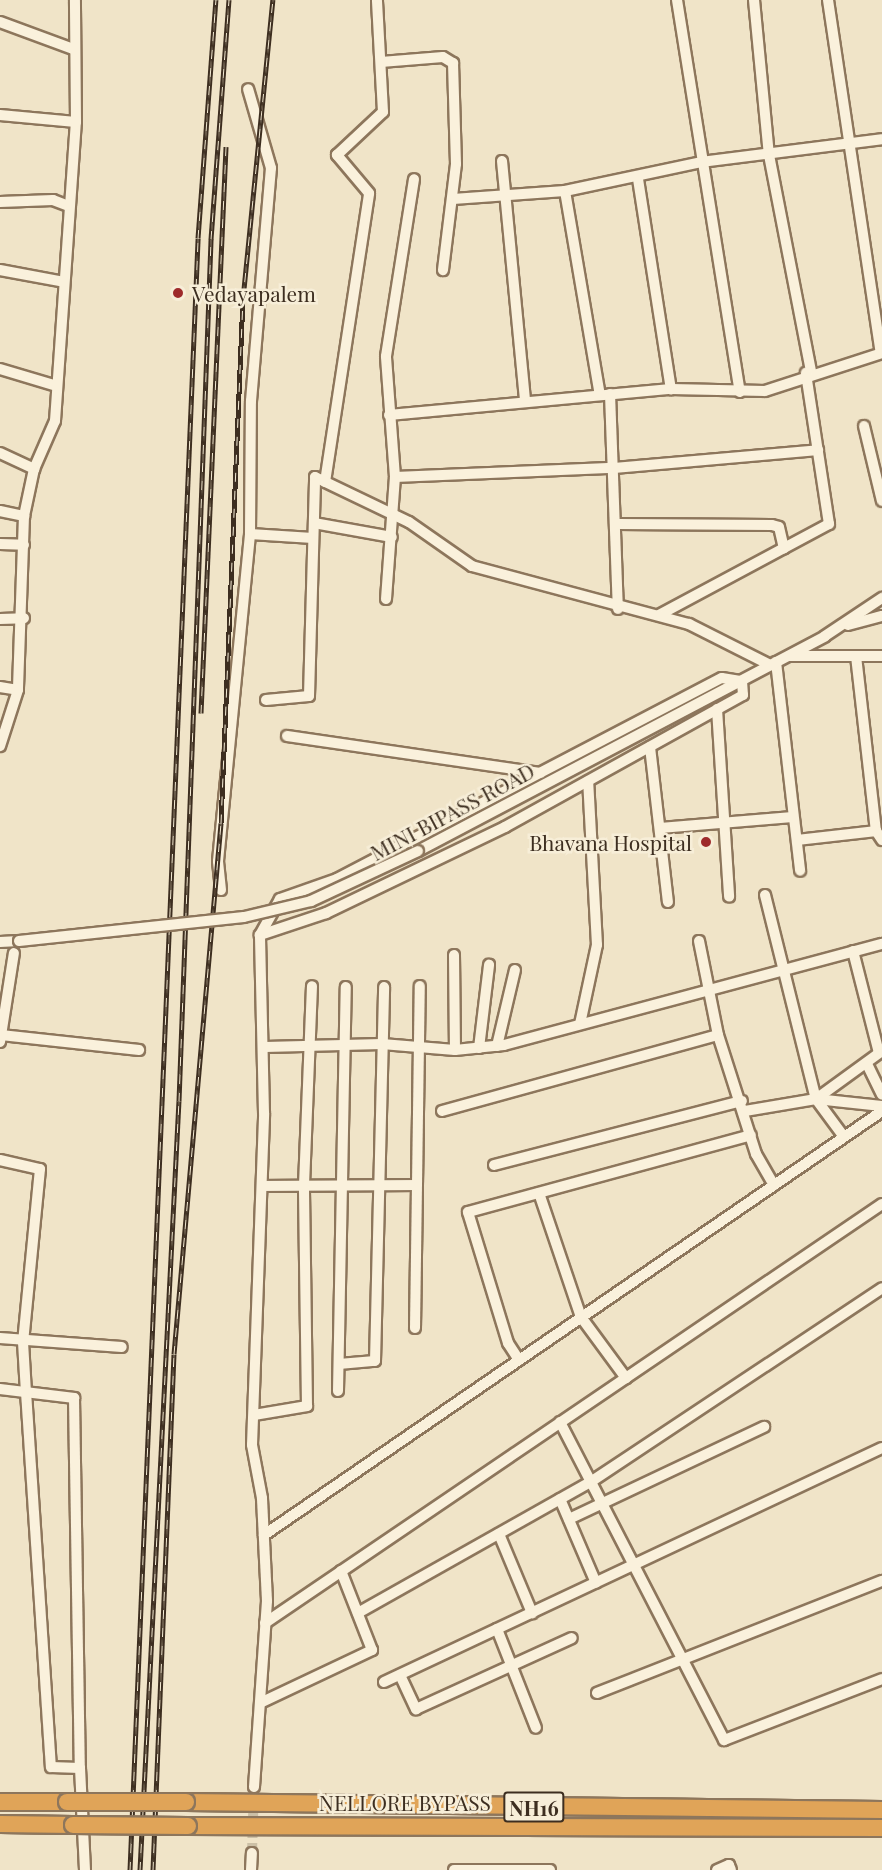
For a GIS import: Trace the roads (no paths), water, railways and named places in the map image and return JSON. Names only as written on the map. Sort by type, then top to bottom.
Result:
[{"type":"highway","name":"NELLORE BYPASS","points":[[0,1802],[882,1810]]},
{"type":"highway","name":"NELLORE BYPASS","points":[[0,1824],[882,1828]]},
{"type":"street","points":[[0,746],[18,690],[24,618],[24,516],[34,469],[55,421],[76,122],[73,49],[75,0]]},
{"type":"street","points":[[325,482],[369,193],[337,155],[383,112],[377,0]]},
{"type":"street","points":[[677,0],[740,392]]},
{"type":"street","points":[[659,615],[829,524],[808,372],[769,155],[754,0]]},
{"type":"street","points":[[389,415],[525,400],[671,389],[765,391],[808,372],[882,353],[847,145],[828,0]]},
{"type":"street","points":[[0,22],[73,49]]},
{"type":"street","points":[[381,62],[443,57],[453,63],[453,200],[443,270]]},
{"type":"street","points":[[221,890],[218,861],[250,534],[251,401],[271,168],[248,89]]},
{"type":"street","points":[[0,115],[76,122]]},
{"type":"street","points":[[453,200],[565,191],[638,179],[702,162],[882,140]]},
{"type":"street","points":[[502,161],[525,400]]},
{"type":"street","points":[[386,599],[395,514],[395,477],[386,356],[414,179]]},
{"type":"street","points":[[638,179],[671,389]]},
{"type":"street","points":[[565,191],[605,394],[615,468],[618,609]]},
{"type":"street","points":[[0,202],[52,200],[69,206]]},
{"type":"street","points":[[0,270],[64,282]]},
{"type":"street","points":[[0,369],[57,386]]},
{"type":"street","points":[[864,426],[882,501]]},
{"type":"street","points":[[395,477],[615,468],[818,450]]},
{"type":"street","points":[[0,453],[34,469]]},
{"type":"street","points":[[266,700],[309,696],[315,477],[395,514],[472,566],[618,609],[659,615],[773,664],[800,871]]},
{"type":"street","points":[[0,511],[24,516]]},
{"type":"street","points":[[314,523],[392,537]]},
{"type":"street","points":[[618,525],[772,525],[779,527],[784,548]]},
{"type":"street","points":[[250,534],[313,538]]},
{"type":"street","points":[[0,544],[24,545]]},
{"type":"street","name":"MINI BIPASS ROAD","points":[[0,942],[244,917],[311,901],[418,851],[742,681],[842,626],[882,598]]},
{"type":"street","points":[[842,626],[882,616]]},
{"type":"street","points":[[0,619],[24,618]]},
{"type":"street","points":[[787,656],[882,656]]},
{"type":"street","points":[[797,840],[879,836],[856,656]]},
{"type":"street","points":[[254,1787],[265,1623],[264,1535],[252,1445],[263,1186],[265,1047],[260,935],[280,899],[337,879],[722,678],[742,681],[743,695],[588,781],[418,871],[260,935]]},
{"type":"street","points":[[0,687],[18,690]]},
{"type":"street","points":[[717,709],[729,897]]},
{"type":"street","points":[[287,736],[540,773]]},
{"type":"street","points":[[650,747],[668,902]]},
{"type":"street","points":[[580,1024],[597,945],[588,781]]},
{"type":"street","points":[[660,828],[793,817]]},
{"type":"street","points":[[765,895],[781,970],[816,1099],[844,1137]]},
{"type":"street","points":[[699,941],[718,1035],[751,1135],[774,1185]]},
{"type":"street","points":[[265,1047],[382,1044],[455,1050],[497,1046],[882,944]]},
{"type":"street","points":[[816,1099],[881,1052],[853,951]]},
{"type":"street","points":[[14,953],[1,1038],[139,1050]]},
{"type":"street","points":[[454,954],[455,1050]]},
{"type":"street","points":[[479,1048],[489,965]]},
{"type":"street","points":[[497,1046],[515,970]]},
{"type":"street","points":[[254,1415],[307,1406],[304,1185],[312,986]]},
{"type":"street","points":[[414,1328],[421,1048],[420,986]]},
{"type":"street","points":[[338,1392],[346,987]]},
{"type":"street","points":[[339,1364],[375,1361],[376,1185],[384,987]]},
{"type":"street","points":[[442,1111],[718,1035]]},
{"type":"street","points":[[867,1064],[882,1095]]},
{"type":"street","points":[[494,1166],[743,1106],[816,1099],[882,1106]]},
{"type":"street","points":[[264,1535],[882,1111]]},
{"type":"street","points":[[519,1360],[508,1343],[468,1212],[751,1135]]},
{"type":"street","points":[[0,1160],[40,1169],[23,1342],[51,1767],[80,1768]]},
{"type":"street","points":[[263,1186],[416,1185]]},
{"type":"street","points":[[539,1192],[582,1317],[626,1377]]},
{"type":"street","points":[[265,1623],[882,1203]]},
{"type":"street","points":[[358,1613],[589,1483],[882,1288]]},
{"type":"street","points":[[0,1338],[23,1342],[122,1347]]},
{"type":"street","points":[[0,1389],[74,1398],[80,1768],[85,1870]]},
{"type":"street","points":[[560,1422],[589,1483],[636,1563],[724,1740],[882,1679]]},
{"type":"street","points":[[569,1519],[764,1427]]},
{"type":"street","points":[[384,1682],[882,1448]]},
{"type":"street","points":[[560,1499],[596,1583]]},
{"type":"street","points":[[499,1534],[532,1613]]},
{"type":"street","points":[[260,1703],[372,1650],[341,1571]]},
{"type":"street","points":[[597,1693],[682,1655],[882,1581]]},
{"type":"street","points":[[498,1629],[514,1665],[536,1728]]},
{"type":"street","points":[[400,1675],[416,1709],[572,1638]]},
{"type":"street","points":[[251,1870],[252,1853]]},
{"type":"street","points":[[717,1870],[729,1865],[730,1870]]},
{"type":"street","points":[[454,1870],[550,1870]]},
{"type":"tunnel","points":[[252,1853],[254,1787]]},
{"type":"railway","points":[[130,1870],[198,238],[216,0]]},
{"type":"railway","points":[[140,1870],[179,1101],[211,239],[229,0]]},
{"type":"railway","points":[[153,1870],[174,1354],[221,823],[243,299],[273,0]]},
{"type":"railway","points":[[201,713],[226,147]]},
{"type":"place","name":"Vedayapalem","points":[[178,293]]},
{"type":"place","name":"Bhavana Hospital","points":[[706,842]]}]
